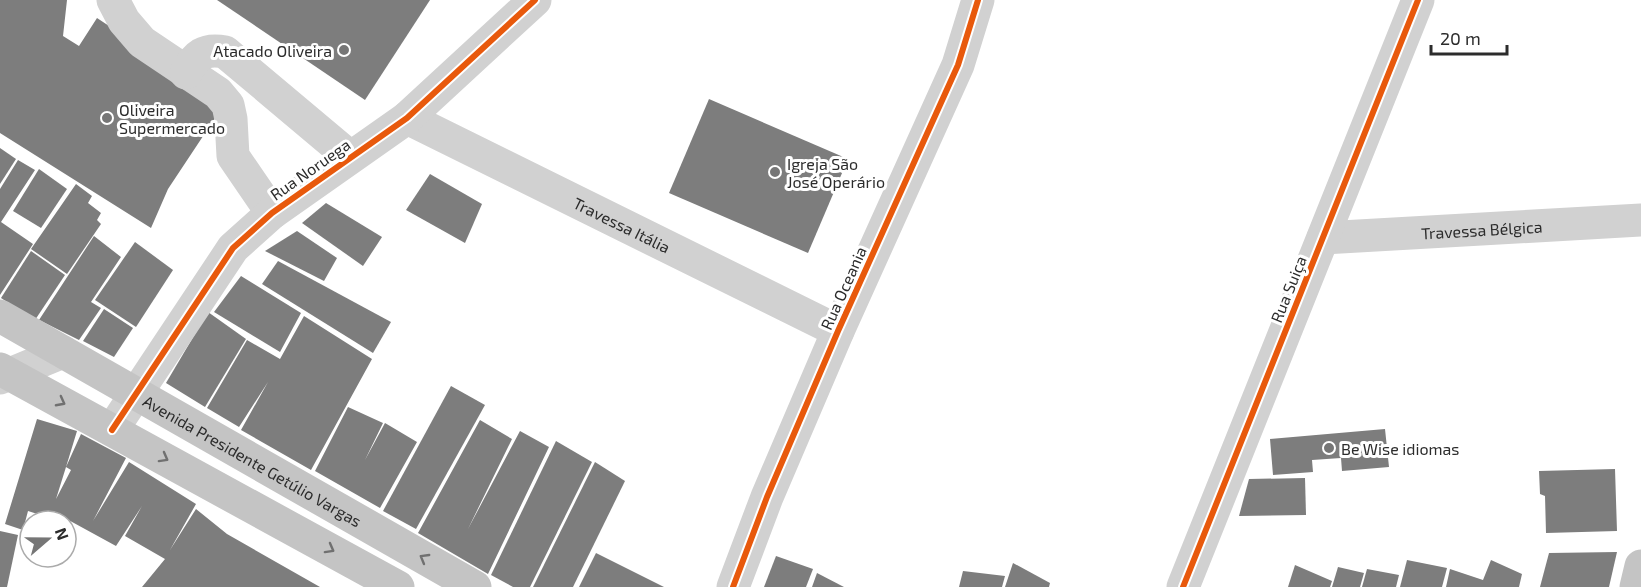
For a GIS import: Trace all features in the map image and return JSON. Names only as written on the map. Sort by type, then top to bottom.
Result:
[{"type":"main road","name":"Avenida Presidente Getúlio Vargas","points":[[0,316],[475,587]]},
{"type":"main road","points":[[3,374],[112,430],[398,587]]},
{"type":"main road","points":[[279,521],[298,486]]},
{"type":"main road","points":[[1636,587],[1641,566]]},
{"type":"street","points":[[113,0],[124,21],[142,42],[218,93],[228,105],[233,156],[272,213]]},
{"type":"street","name":"Rua Noruega","points":[[112,430],[233,248],[272,213],[407,118],[535,0]]},
{"type":"street","name":"Rua Oceania","points":[[733,587],[767,497],[838,331],[958,66],[978,0]]},
{"type":"street","name":"Rua Suiça","points":[[1183,587],[1418,0]]},
{"type":"street","points":[[186,73],[202,53],[213,50],[225,52],[350,157]]},
{"type":"street","name":"Travessa Itália","points":[[407,118],[838,331]]},
{"type":"street","name":"Travessa Bélgica","points":[[1323,238],[1641,220]]},
{"type":"street","points":[[3,374],[63,352]]},
{"type":"building","name":"Oliveira Supermercado","points":[[0,0],[67,0],[63,36],[79,46],[97,18],[225,103],[168,189],[151,228],[0,133]]},
{"type":"building","name":"Atacado Oliveira","points":[[217,0],[430,0],[365,100]]},
{"type":"building","points":[[709,99],[848,159],[808,253],[669,193]]},
{"type":"building","points":[[0,148],[16,159],[0,184]]},
{"type":"building","points":[[18,160],[35,170],[1,222],[33,244],[0,295],[0,189]]},
{"type":"building","points":[[39,169],[67,189],[41,228],[13,211]]},
{"type":"building","points":[[430,174],[482,204],[465,243],[406,210]]},
{"type":"building","points":[[76,184],[92,196],[88,203],[101,213],[97,220],[101,224],[67,274],[31,249]]},
{"type":"building","points":[[326,203],[382,237],[363,266],[302,223]]},
{"type":"building","points":[[297,231],[337,258],[324,281],[265,251]]},
{"type":"building","points":[[94,236],[121,257],[91,302],[101,308],[79,340],[39,320]]},
{"type":"building","points":[[135,242],[173,270],[136,327],[95,300]]},
{"type":"building","points":[[31,251],[65,275],[35,320],[1,298]]},
{"type":"building","points":[[278,261],[391,322],[373,353],[262,284]]},
{"type":"building","points":[[241,276],[301,313],[280,352],[214,312]]},
{"type":"building","points":[[104,309],[133,328],[114,357],[83,341]]},
{"type":"building","points":[[208,312],[246,339],[205,407],[166,383]]},
{"type":"building","points":[[304,316],[372,359],[311,470],[241,430],[268,382],[239,427],[207,408],[247,340],[280,359]]},
{"type":"building","points":[[451,386],[485,405],[416,529],[383,511]]},
{"type":"building","points":[[348,407],[383,423],[365,460],[385,423],[417,442],[380,508],[315,471]]},
{"type":"building","points":[[37,419],[77,431],[66,467],[81,434],[126,458],[93,521],[129,462],[196,504],[170,550],[196,509],[227,534],[320,587],[142,587],[165,559],[125,536],[142,506],[116,546],[78,525],[78,509],[18,509],[18,528],[5,524]],"holes":[[[66,467],[71,470],[56,499]]]},
{"type":"building","points":[[480,420],[512,439],[468,529],[520,431],[549,447],[488,574],[418,533]]},
{"type":"building","name":"Be Wise idiomas","points":[[1385,429],[1389,467],[1342,471],[1341,458],[1312,460],[1313,472],[1273,475],[1270,439]]},
{"type":"building","points":[[556,441],[592,462],[530,587],[513,587],[491,575]]},
{"type":"building","points":[[595,462],[625,481],[573,587],[533,587]]},
{"type":"building","points":[[1615,469],[1617,531],[1546,533],[1545,496],[1540,494],[1539,471]]},
{"type":"building","points":[[1305,478],[1306,515],[1239,516],[1249,479]]},
{"type":"building","points":[[0,531],[18,535],[7,587],[0,587]]},
{"type":"building","points":[[1617,552],[1609,587],[1540,587],[1549,553]]},
{"type":"building","points":[[596,553],[664,587],[579,587]]},
{"type":"building","points":[[776,556],[813,569],[806,587],[764,587]]},
{"type":"building","points":[[1407,560],[1447,568],[1442,587],[1400,587]]},
{"type":"building","points":[[1491,560],[1522,574],[1519,587],[1446,587],[1450,569],[1483,580]]},
{"type":"building","points":[[1013,563],[1050,583],[1049,587],[1005,587]]},
{"type":"building","points":[[1295,565],[1332,581],[1330,587],[1288,587]]},
{"type":"building","points":[[1338,567],[1364,573],[1360,587],[1332,587]]},
{"type":"building","points":[[1367,569],[1399,575],[1396,587],[1362,587]]},
{"type":"building","points":[[963,571],[1005,576],[1002,587],[959,587]]},
{"type":"building","points":[[817,573],[844,587],[812,587]]},
{"type":"cycle path","points":[[112,430],[233,248],[272,213],[407,118],[535,0]]},
{"type":"cycle path","points":[[733,587],[767,497],[838,331],[958,65],[978,0]]},
{"type":"cycle path","points":[[1183,587],[1418,0]]},
{"type":"place","name":"Atacado Oliveira","points":[[344,50]]},
{"type":"place","name":"Oliveira Supermercado","points":[[107,118]]},
{"type":"place","name":"Igreja São José Operário","points":[[775,172]]},
{"type":"place","name":"Be Wise idiomas","points":[[1329,448]]}]
